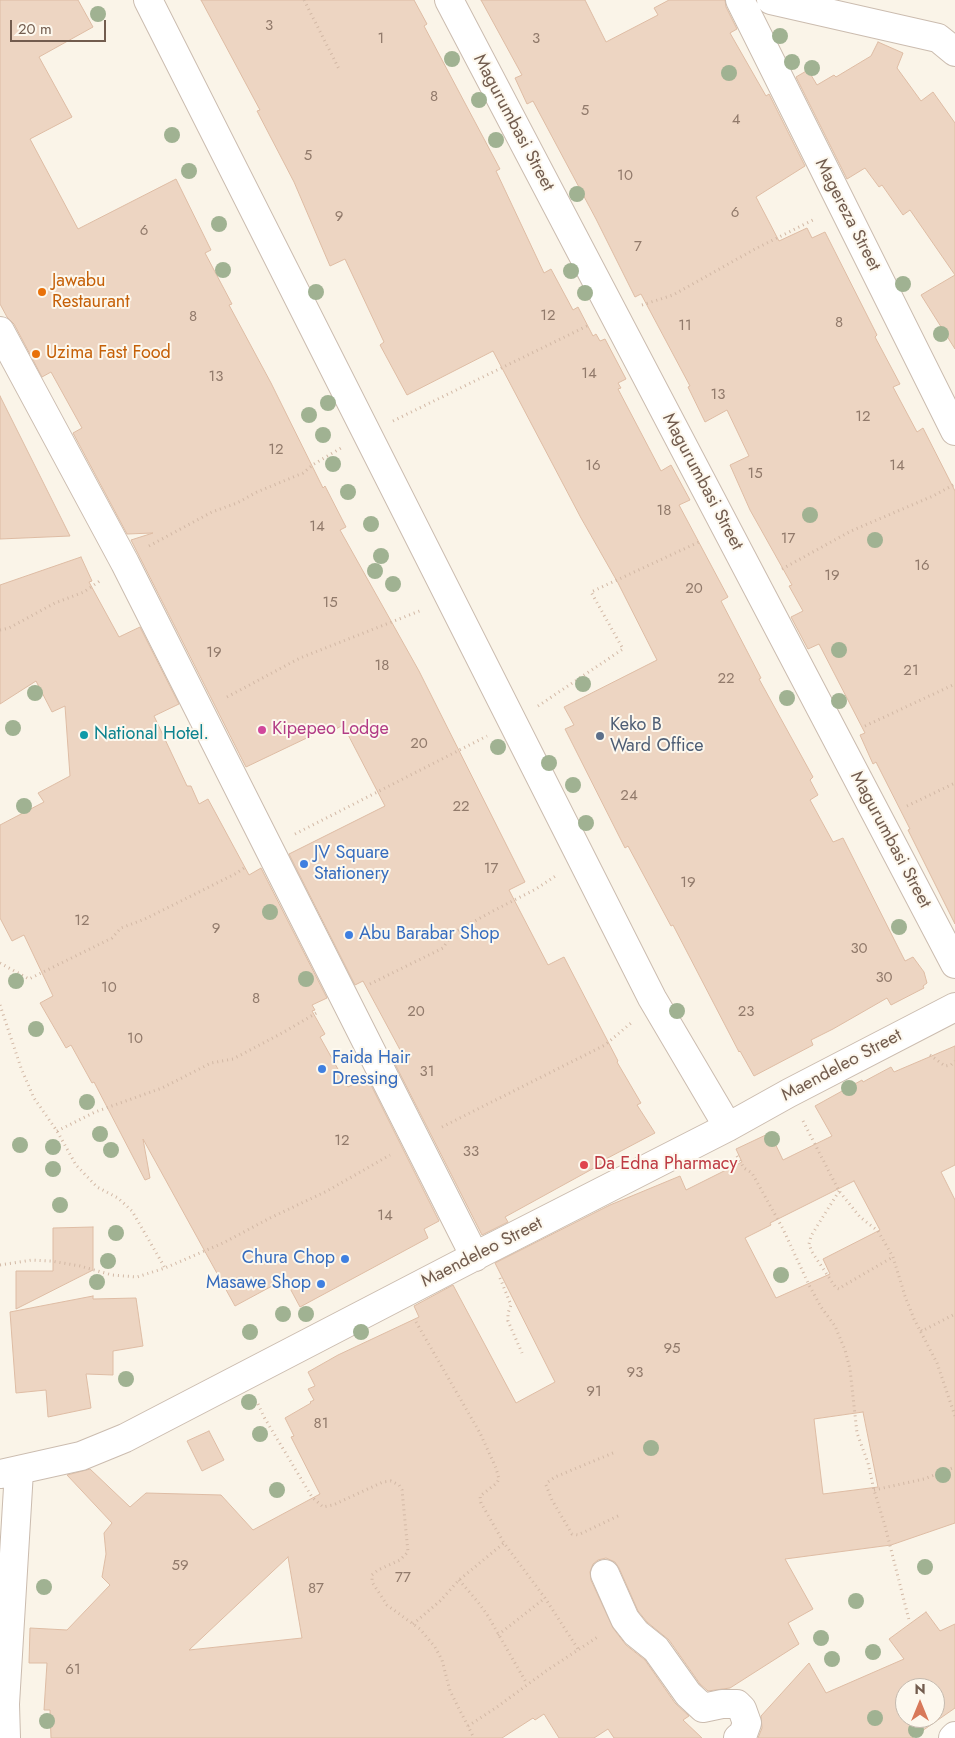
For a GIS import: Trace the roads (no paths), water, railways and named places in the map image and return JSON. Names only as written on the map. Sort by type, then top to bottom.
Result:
[{"type":"street","points":[[148,0],[652,998],[728,1127]]},
{"type":"street","name":"Magurumbasi Street","points":[[449,0],[955,964]]},
{"type":"street","name":"Magereza Street","points":[[740,0],[955,431]]},
{"type":"street","points":[[771,0],[938,38],[955,52]]},
{"type":"street","points":[[0,331],[125,563],[416,1139],[480,1254]]},
{"type":"street","name":"Maendeleo Street","points":[[9,1473],[81,1456],[126,1438],[728,1127],[955,1007]]},
{"type":"street","points":[[6,1738],[9,1473]]},
{"type":"street","points":[[605,1574],[625,1619],[636,1633],[656,1649],[688,1694],[703,1708],[722,1704],[737,1704],[742,1708],[747,1723],[738,1738]]},
{"type":"place","name":"Jawabu Restaurant","points":[[42,292]]},
{"type":"place","name":"Uzima Fast Food","points":[[36,354]]},
{"type":"place","name":"Kipepeo Lodge","points":[[262,730]]},
{"type":"place","name":"National Hotel.","points":[[84,735]]},
{"type":"place","name":"Keko B Ward Office","points":[[600,736]]},
{"type":"place","name":"JV Square Stationery","points":[[304,864]]},
{"type":"place","name":"Abu Barabar Shop","points":[[349,935]]},
{"type":"place","name":"Faida Hair Dressing","points":[[322,1069]]},
{"type":"place","name":"Da Edna Pharmacy","points":[[584,1165]]},
{"type":"place","name":"Chura Chop","points":[[345,1259]]},
{"type":"place","name":"Masawe Shop","points":[[321,1284]]}]
